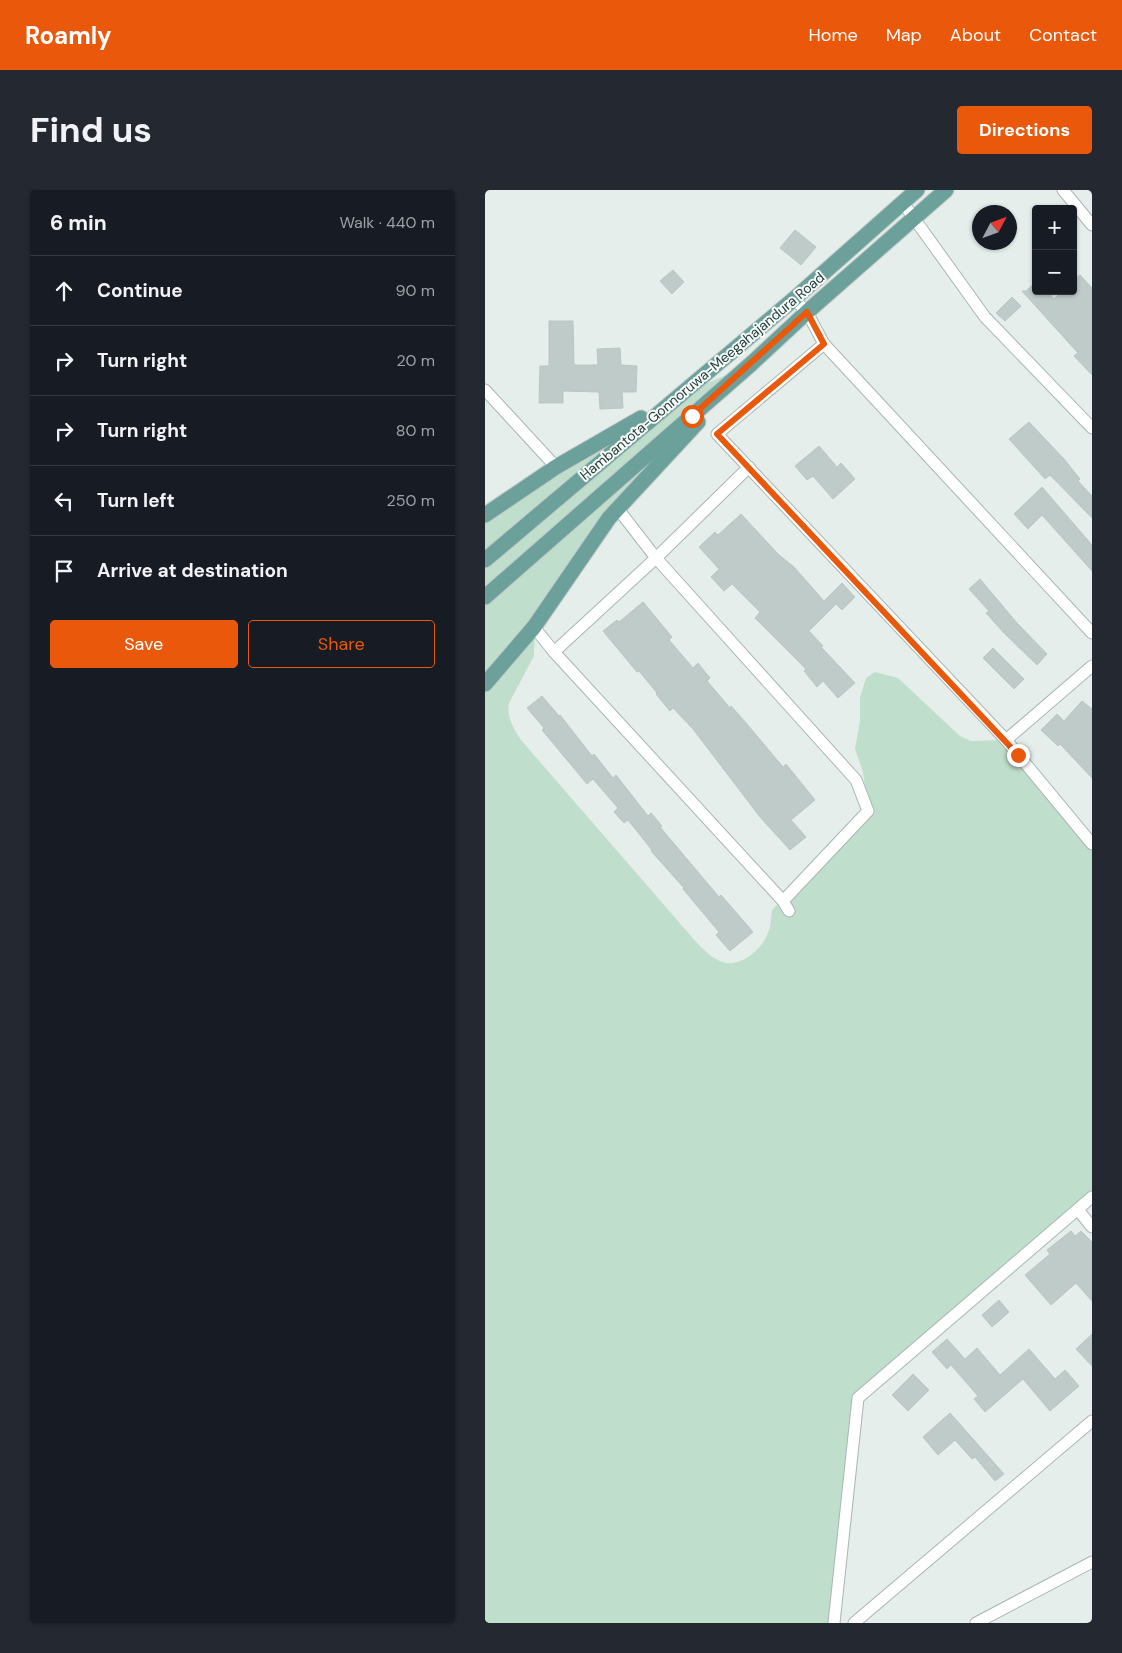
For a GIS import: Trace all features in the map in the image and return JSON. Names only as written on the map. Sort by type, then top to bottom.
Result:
[{"type":"main road","name":"Hambantota-Gonnoruwa-Meegahajandura Road","points":[[485,560],[794,299],[917,190]]},
{"type":"main road","name":"Hambantota-Gonnoruwa-Meegahajandura Road","points":[[485,597],[946,190]]},
{"type":"main road","points":[[485,684],[535,627],[609,518],[751,364]]},
{"type":"main road","points":[[485,514],[556,468],[676,397]]},
{"type":"street","points":[[1063,190],[1092,225]]},
{"type":"street","points":[[903,203],[915,217],[985,317],[1092,428]]},
{"type":"street","points":[[794,299],[807,312],[824,344],[1092,633]]},
{"type":"street","points":[[824,344],[717,434],[1006,740],[1092,844]]},
{"type":"street","points":[[485,390],[556,468]]},
{"type":"street","points":[[555,652],[656,558],[749,467]]},
{"type":"street","points":[[617,509],[656,558],[856,780],[868,811],[783,901]]},
{"type":"street","points":[[535,627],[555,652],[783,901],[789,911]]},
{"type":"street","points":[[1006,740],[1092,666]]},
{"type":"street","points":[[834,1623],[858,1398],[1092,1197]]},
{"type":"street","points":[[1078,1210],[1092,1227]]},
{"type":"street","points":[[853,1623],[1092,1421]]},
{"type":"street","points":[[976,1623],[1092,1562]]},
{"type":"green space","points":[[751,364],[609,518],[535,627],[534,656],[509,703],[511,723],[521,740],[697,943],[714,958],[726,963],[745,959],[757,950],[768,933],[772,910],[868,811],[863,772],[855,749],[860,721],[860,698],[866,678],[875,672],[898,678],[960,736],[971,741],[1006,740],[1092,844],[1092,1197],[858,1398],[834,1623],[485,1623],[485,515],[676,397]]},
{"type":"building","points":[[795,230],[816,247],[801,265],[780,248]]},
{"type":"building","points":[[673,270],[684,282],[672,294],[660,281]]},
{"type":"building","points":[[1080,275],[1092,288],[1092,375],[1074,356],[1078,353],[1022,291],[1026,291],[1032,286],[1032,295],[1050,295],[1054,299],[1058,295],[1077,295],[1077,278]]},
{"type":"building","points":[[1012,297],[1021,306],[1005,321],[996,313]]},
{"type":"building","points":[[549,321],[573,321],[574,365],[598,365],[597,349],[620,348],[621,365],[637,366],[636,392],[622,392],[623,408],[600,409],[599,392],[563,391],[563,403],[539,403],[540,366],[549,366]]},
{"type":"building","points":[[1029,422],[1064,459],[1080,479],[1078,481],[1092,496],[1092,518],[1050,475],[1045,479],[1009,439]]},
{"type":"building","points":[[819,446],[837,467],[841,463],[855,479],[833,499],[813,476],[807,480],[795,466]]},
{"type":"building","points":[[1042,487],[1092,545],[1092,571],[1042,515],[1028,529],[1014,514]]},
{"type":"building","points":[[741,514],[779,555],[794,567],[824,601],[842,583],[855,597],[842,610],[836,604],[809,631],[823,646],[821,647],[855,683],[838,698],[823,681],[817,687],[804,671],[806,669],[755,618],[760,612],[732,584],[724,591],[711,577],[719,569],[699,547],[715,532],[718,535]]},
{"type":"building","points":[[980,579],[1017,623],[1047,654],[1037,665],[986,613],[989,611],[969,589]]},
{"type":"building","points":[[643,602],[672,637],[669,640],[693,668],[698,663],[710,678],[707,681],[730,708],[731,706],[783,767],[786,764],[815,800],[791,820],[806,837],[790,850],[760,817],[693,729],[673,708],[670,711],[639,671],[637,672],[603,631],[617,620],[619,622]]},
{"type":"building","points":[[993,648],[1024,679],[1014,689],[983,658]]},
{"type":"building","points":[[542,696],[560,715],[592,756],[594,754],[613,778],[616,775],[648,816],[651,813],[662,826],[660,827],[719,897],[721,895],[753,932],[730,951],[716,935],[719,932],[651,851],[628,820],[624,823],[614,812],[618,808],[593,779],[587,784],[542,730],[544,728],[527,708]]},
{"type":"building","points":[[1082,701],[1092,709],[1092,778],[1060,744],[1058,746],[1041,730],[1057,714],[1064,721]]},
{"type":"building","points":[[1071,1231],[1075,1236],[1081,1231],[1092,1242],[1092,1301],[1076,1283],[1051,1305],[1025,1275],[1050,1254],[1047,1250]]},
{"type":"building","points":[[999,1300],[1009,1312],[992,1327],[982,1315]]},
{"type":"building","points":[[1092,1334],[1092,1366],[1076,1349]]},
{"type":"building","points":[[947,1339],[965,1359],[977,1348],[1000,1375],[1029,1349],[1055,1379],[1065,1370],[1079,1386],[1050,1411],[1023,1379],[985,1412],[974,1399],[978,1396],[951,1365],[947,1369],[932,1352]]},
{"type":"building","points":[[913,1374],[929,1390],[908,1411],[892,1395]]},
{"type":"building","points":[[950,1413],[1004,1474],[995,1481],[975,1457],[972,1459],[955,1440],[938,1455],[923,1437]]},
{"type":"route","points":[[692,416],[807,312],[824,344],[717,434],[1006,740],[1018,755]]}]
